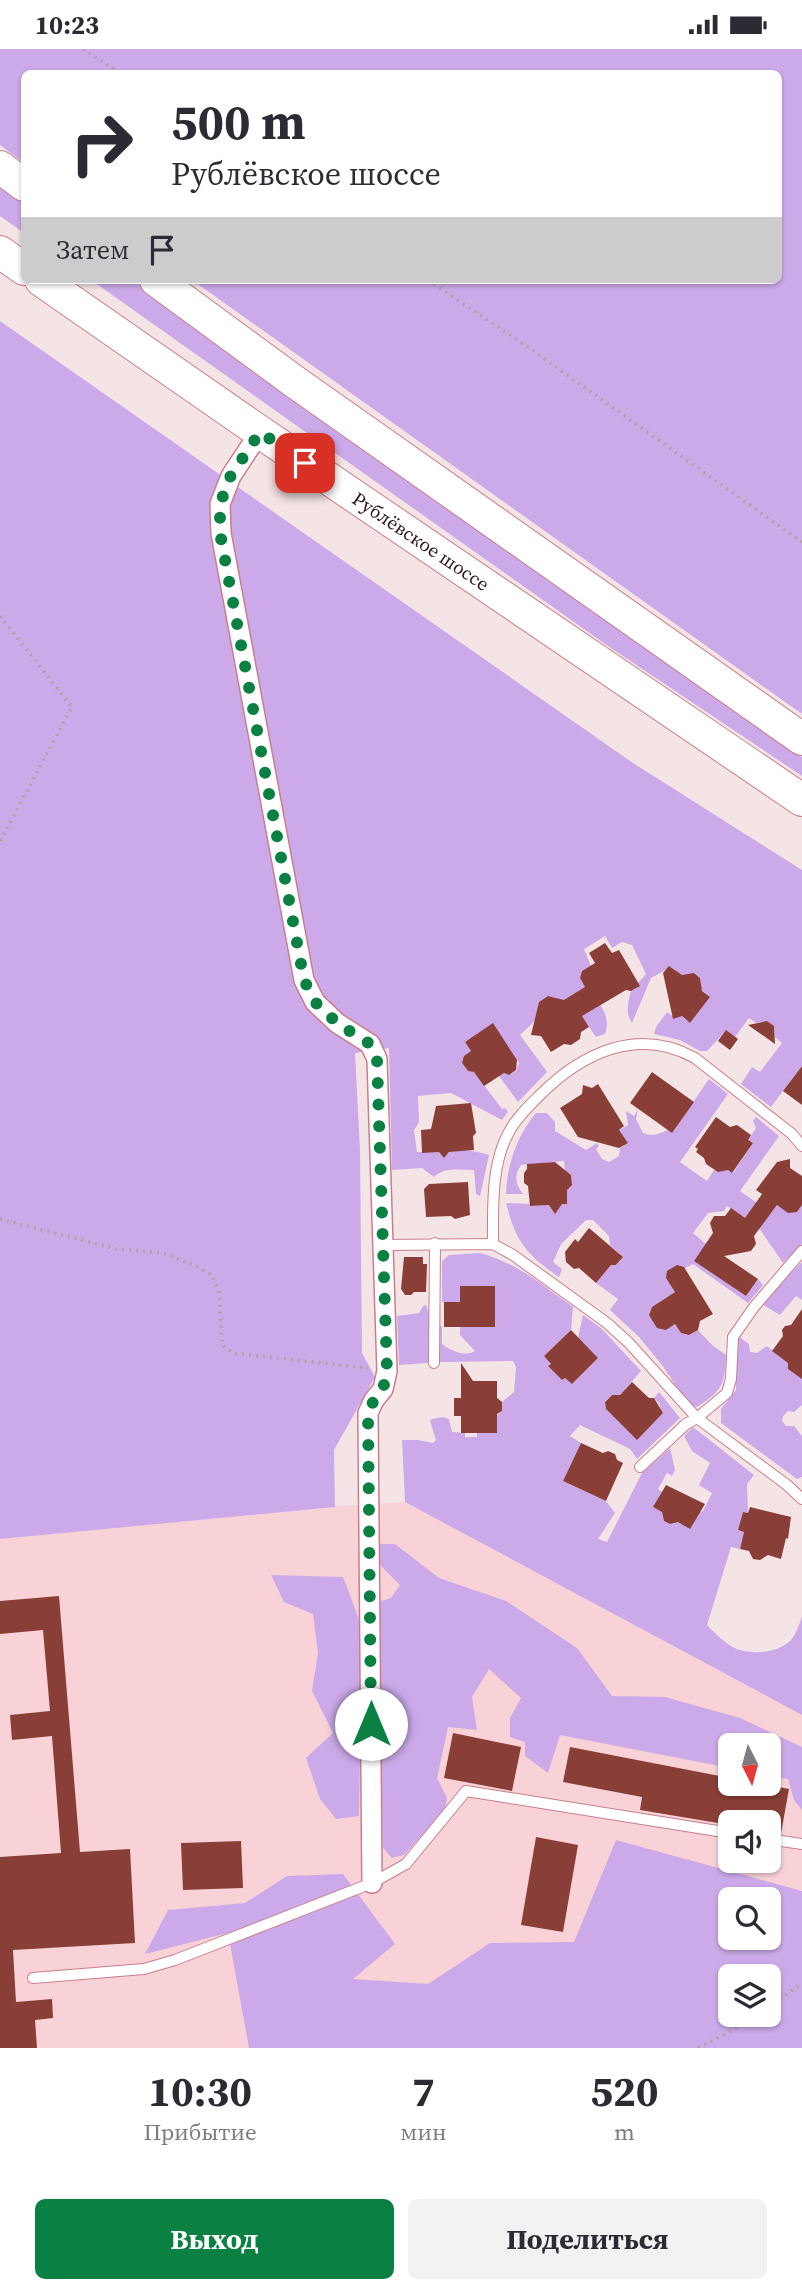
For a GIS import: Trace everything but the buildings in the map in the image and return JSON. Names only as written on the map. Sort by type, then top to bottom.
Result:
[{"type":"main road","points":[[0,167],[21,183]]},
{"type":"main road","points":[[0,251],[21,267]]},
{"type":"main road","name":"Рублёвское шоссе","points":[[47,284],[802,800]]},
{"type":"main road","points":[[161,284],[802,739]]},
{"type":"street","points":[[260,432],[230,477],[220,504],[220,533],[304,980],[315,1002],[337,1023],[370,1044],[377,1059],[387,1371],[383,1389],[368,1413],[372,1883]]},
{"type":"lane","points":[[493,1244],[499,1159],[508,1132],[528,1106],[550,1085],[602,1051],[644,1043],[678,1048],[695,1058],[792,1134],[802,1146]]},
{"type":"lane","points":[[434,1363],[435,1243]]},
{"type":"lane","points":[[383,1245],[493,1244],[513,1255],[607,1323],[629,1343],[697,1418],[801,1495]]},
{"type":"lane","points":[[640,1467],[686,1424],[727,1393],[731,1379],[733,1336],[768,1289],[802,1251]]},
{"type":"lane","points":[[33,1978],[144,1969],[175,1960],[372,1883],[407,1864],[466,1791],[718,1831]]},
{"type":"lane","points":[[781,1841],[802,1844]]},
{"type":"path","points":[[83,49],[115,70]]},
{"type":"path","points":[[434,284],[522,343],[802,543]]},
{"type":"path","points":[[0,616],[72,707],[0,841]]},
{"type":"path","points":[[0,1219],[116,1249],[163,1253],[212,1275],[219,1291],[222,1345],[233,1353],[387,1371]]},
{"type":"path","points":[[781,1998],[802,1984]]},
{"type":"path","points":[[698,2048],[738,2027]]},
{"type":"shaded area","points":[[0,49],[802,49],[802,714],[198,284],[782,284],[782,70],[21,70],[21,161],[0,145]]},
{"type":"shaded area","points":[[0,186],[21,201],[21,231],[0,216]]},
{"type":"shaded area","points":[[97,284],[139,284],[802,757],[802,776],[605,644]]},
{"type":"shaded area","points":[[0,321],[633,763],[802,870],[802,1066],[771,1107],[741,1084],[752,1067],[760,1072],[782,1043],[775,1037],[774,1026],[767,1021],[756,1023],[749,1018],[735,1037],[726,1031],[707,1051],[700,1051],[680,1040],[654,1034],[667,1012],[676,1018],[680,1015],[690,1023],[710,997],[699,988],[700,978],[694,973],[685,978],[671,967],[651,978],[632,1023],[628,1012],[631,991],[637,988],[646,974],[632,945],[622,942],[612,948],[605,936],[584,949],[591,966],[582,971],[580,978],[604,1011],[607,1026],[605,1034],[596,1037],[569,998],[561,1002],[548,996],[539,1002],[539,1017],[520,1035],[547,1072],[518,1102],[499,1076],[516,1071],[519,1063],[493,1024],[465,1042],[471,1051],[462,1063],[468,1071],[474,1072],[502,1109],[505,1108],[508,1112],[502,1120],[451,1093],[418,1096],[419,1122],[414,1130],[417,1152],[439,1152],[442,1155],[466,1151],[489,1155],[480,1196],[476,1194],[474,1170],[447,1170],[434,1177],[422,1168],[392,1170],[389,1048],[355,1053],[360,1150],[362,1353],[375,1377],[334,1450],[335,1507],[0,1539]]},
{"type":"shaded area","points":[[709,1079],[728,1094],[680,1162],[707,1181],[714,1170],[723,1171],[725,1168],[733,1173],[753,1143],[748,1140],[756,1128],[753,1121],[756,1117],[779,1136],[740,1191],[771,1213],[777,1205],[797,1212],[802,1205],[802,1244],[783,1263],[759,1228],[727,1206],[724,1211],[708,1213],[693,1233],[706,1244],[695,1261],[746,1296],[758,1279],[763,1285],[748,1303],[693,1264],[667,1278],[675,1292],[652,1307],[649,1315],[666,1330],[675,1324],[681,1333],[689,1335],[698,1330],[726,1355],[725,1374],[720,1386],[697,1407],[682,1395],[639,1337],[610,1310],[618,1299],[596,1283],[611,1265],[616,1265],[621,1260],[620,1254],[610,1245],[609,1236],[593,1220],[586,1220],[561,1244],[553,1262],[562,1269],[559,1277],[530,1254],[518,1237],[506,1203],[532,1206],[567,1203],[567,1190],[572,1184],[571,1175],[565,1171],[564,1161],[521,1165],[516,1180],[523,1194],[506,1194],[514,1151],[523,1131],[536,1113],[547,1113],[555,1122],[555,1131],[586,1150],[597,1143],[599,1146],[596,1149],[602,1159],[609,1162],[619,1156],[620,1148],[627,1143],[621,1133],[616,1132],[628,1125],[626,1111],[634,1116],[638,1109],[636,1119],[643,1133],[652,1135],[668,1130],[672,1133]]},
{"type":"shaded area","points":[[480,1253],[518,1269],[573,1307],[571,1330],[544,1356],[551,1364],[549,1367],[562,1380],[565,1378],[572,1384],[598,1358],[578,1338],[583,1315],[601,1328],[641,1371],[620,1395],[612,1395],[605,1401],[606,1409],[637,1439],[663,1413],[654,1398],[659,1392],[680,1418],[637,1459],[630,1449],[580,1425],[570,1436],[581,1443],[563,1481],[606,1501],[615,1513],[598,1539],[607,1542],[642,1473],[670,1448],[675,1470],[672,1476],[667,1473],[658,1489],[662,1492],[654,1507],[662,1512],[664,1521],[670,1524],[703,1511],[712,1493],[699,1485],[710,1463],[692,1451],[684,1436],[693,1427],[754,1475],[747,1484],[748,1513],[743,1512],[738,1530],[744,1532],[740,1549],[731,1547],[707,1625],[737,1649],[765,1652],[790,1641],[802,1616],[802,1715],[405,1502],[402,1440],[433,1443],[436,1440],[430,1421],[442,1417],[449,1419],[452,1432],[465,1433],[465,1437],[477,1437],[477,1433],[502,1411],[502,1402],[514,1392],[516,1367],[513,1361],[399,1365],[397,1316],[419,1313],[426,1305],[430,1316],[442,1327],[442,1344],[463,1353],[475,1351],[460,1335],[460,1327],[495,1326],[495,1287],[461,1286],[460,1302],[442,1302],[442,1261],[449,1255]]},
{"type":"shaded area","points":[[802,1262],[802,1300],[796,1296],[780,1315],[760,1303]]},
{"type":"shaded area","points":[[739,1337],[749,1344],[750,1352],[757,1353],[767,1346],[788,1363],[788,1369],[802,1369],[802,1405],[794,1412],[788,1411],[782,1421],[786,1426],[794,1426],[802,1436],[802,1477],[797,1479],[721,1423],[721,1409],[736,1390]]},
{"type":"shaded area","points":[[405,1502],[802,1715],[802,1956],[773,1964],[718,1964],[718,1982],[595,2048],[0,2048],[0,1526]]},
{"type":"shaded area","points":[[379,1544],[395,1544],[439,1578],[506,1601],[577,1648],[612,1696],[665,1697],[740,1718],[772,1733],[718,1733],[718,1766],[560,1735],[548,1773],[525,1756],[525,1742],[510,1737],[510,1718],[521,1698],[489,1669],[472,1697],[477,1730],[448,1727],[437,1778],[447,1798],[445,1810],[404,1855],[392,1858],[383,1848],[378,1602],[391,1598],[400,1585],[378,1563]]},
{"type":"shaded area","points":[[271,1575],[343,1577],[362,1627],[359,1816],[336,1819],[320,1799],[306,1758],[333,1733],[312,1691],[318,1653],[313,1614],[284,1602]]},
{"type":"shaded area","points":[[781,1737],[802,1747],[802,1810],[794,1800],[788,1779],[781,1778]]},
{"type":"shaded area","points":[[616,1840],[718,1868],[718,1873],[736,1873],[802,1891],[802,2048],[249,2048],[228,1933],[145,1954],[168,1910],[245,1903],[287,1876],[343,1874],[395,1944],[353,1979],[428,1984],[490,1943],[574,1942]]},
{"type":"route","points":[[305,463],[260,432],[230,477],[220,504],[220,533],[304,980],[315,1002],[337,1023],[370,1044],[377,1059],[387,1371],[383,1389],[368,1413],[371,1724]]}]
